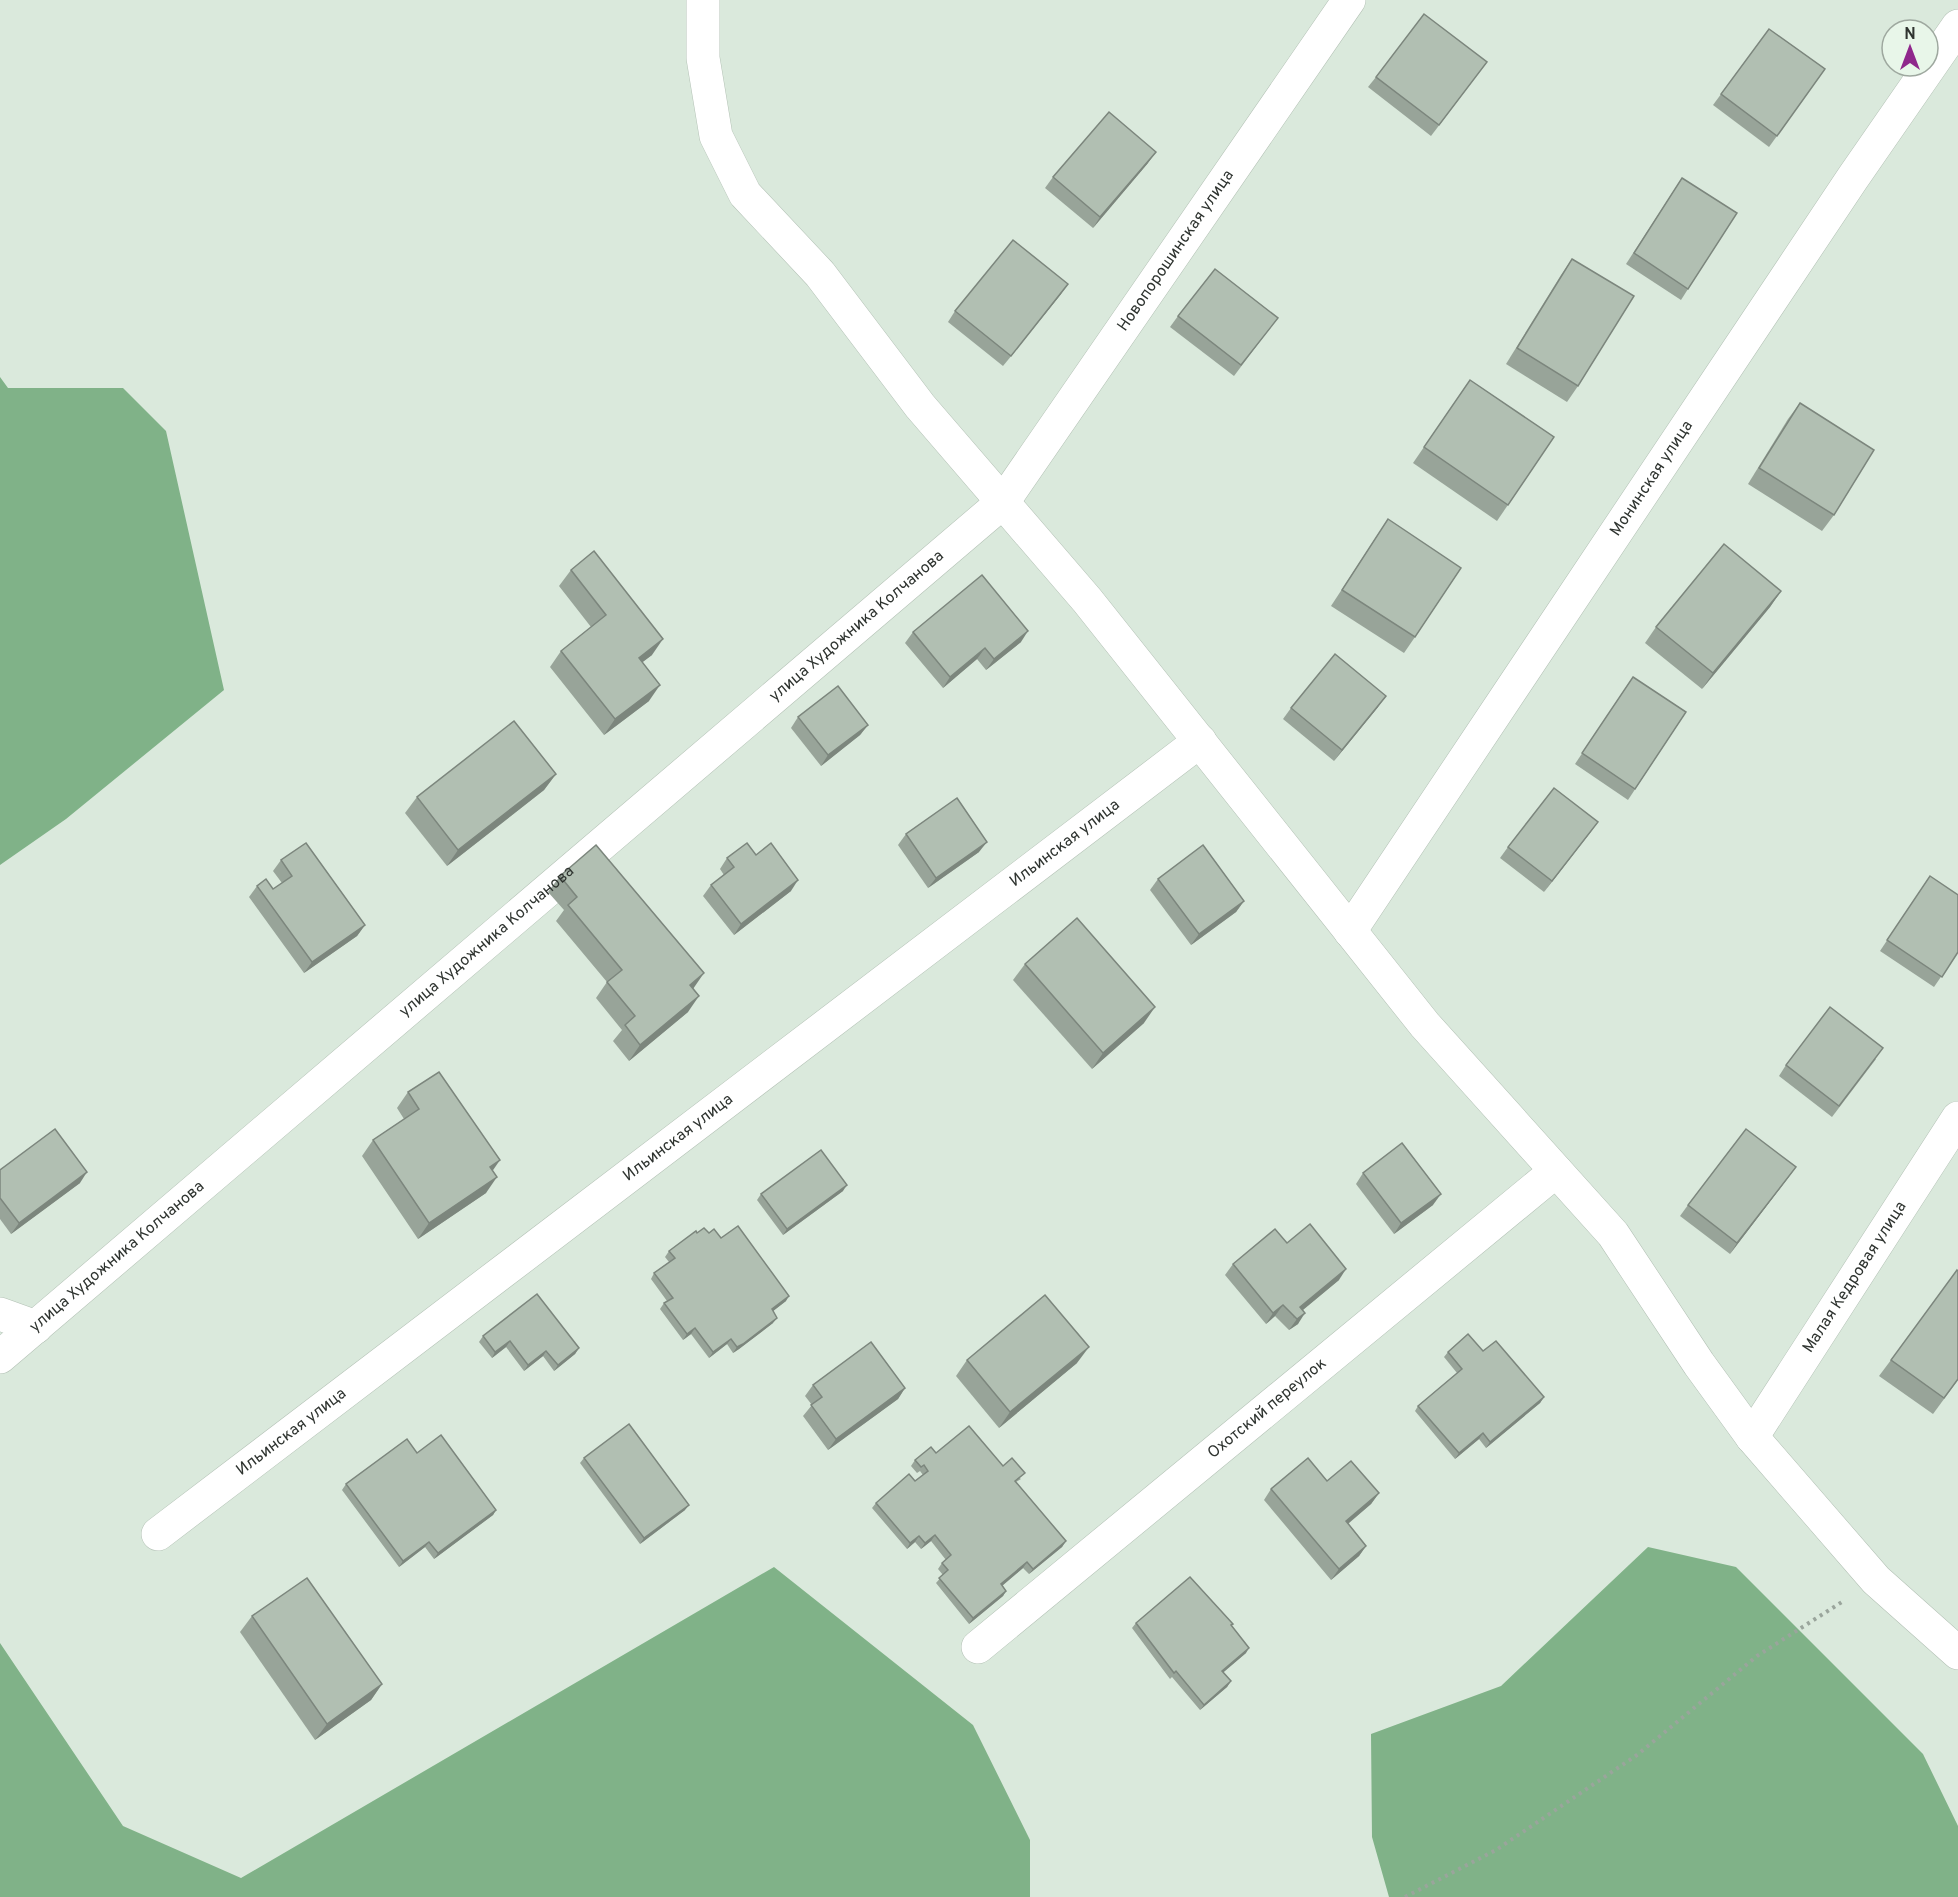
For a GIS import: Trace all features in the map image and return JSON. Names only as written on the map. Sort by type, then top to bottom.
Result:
[{"type":"street","points":[[703,0],[703,58],[716,136],[745,194],[820,274],[920,406],[1088,600],[1425,1025],[1613,1234],[1698,1364],[1752,1437],[1876,1580],[1958,1653]]},
{"type":"street","name":"Новопорошинская улица","points":[[1003,502],[1349,0]]},
{"type":"street","name":"Монинская улица","points":[[1350,932],[1852,179],[1958,26]]},
{"type":"street","name":"улица Художника Колчанова","points":[[0,1357],[1003,502]]},
{"type":"street","name":"Ильинская улица","points":[[158,1534],[1200,741]]},
{"type":"street","name":"Малая Кедровая улица","points":[[1752,1437],[1958,1118]]},
{"type":"street","name":"Охотский переулок","points":[[978,1647],[1556,1171]]},
{"type":"street","points":[[0,1314],[36,1327]]},
{"type":"path","points":[[1405,1897],[1496,1850],[1562,1806],[1637,1755],[1757,1656],[1876,1580]]},
{"type":"green space","points":[[0,377],[8,388],[123,388],[166,431],[224,690],[66,819],[0,865]]},
{"type":"green space","points":[[1648,1547],[1736,1567],[1923,1754],[1958,1826],[1958,1897],[1389,1897],[1372,1837],[1371,1734],[1501,1686]]},
{"type":"green space","points":[[774,1567],[973,1725],[1030,1840],[1030,1897],[0,1897],[0,1643],[123,1826],[241,1878]]},
{"type":"building","points":[[1424,14],[1487,62],[1439,125],[1376,77]]},
{"type":"building","points":[[1769,29],[1825,69],[1777,136],[1721,94]]},
{"type":"building","points":[[1109,112],[1156,152],[1100,217],[1053,177]]},
{"type":"building","points":[[1682,178],[1737,213],[1688,289],[1634,253]]},
{"type":"building","points":[[1013,240],[1068,284],[1011,356],[955,311]]},
{"type":"building","points":[[1572,259],[1634,296],[1578,386],[1517,348]]},
{"type":"building","points":[[1215,269],[1278,318],[1241,365],[1178,316]]},
{"type":"building","points":[[1470,380],[1554,437],[1508,505],[1424,447]]},
{"type":"building","points":[[1800,403],[1874,450],[1834,515],[1759,468]]},
{"type":"building","points":[[1388,519],[1461,568],[1415,637],[1342,590]]},
{"type":"building","points":[[1724,544],[1781,591],[1713,673],[1656,627]]},
{"type":"building","points":[[594,551],[663,639],[639,658],[660,685],[615,719],[561,651],[606,615],[571,570]]},
{"type":"building","points":[[982,575],[1028,631],[994,659],[985,648],[950,677],[913,632]]},
{"type":"building","points":[[1335,654],[1386,696],[1342,750],[1291,708]]},
{"type":"building","points":[[1633,677],[1686,712],[1635,789],[1582,753]]},
{"type":"building","points":[[838,686],[868,725],[828,755],[798,717]]},
{"type":"building","points":[[514,721],[556,774],[458,850],[417,797]]},
{"type":"building","points":[[1554,788],[1598,822],[1552,881],[1508,847]]},
{"type":"building","points":[[957,798],[987,842],[936,878],[906,834]]},
{"type":"building","points":[[306,843],[365,925],[312,962],[257,886],[266,879],[273,889],[292,876],[281,860]]},
{"type":"building","points":[[747,843],[756,855],[771,843],[798,880],[741,924],[711,885],[734,867],[727,858]]},
{"type":"building","points":[[596,845],[704,973],[690,985],[699,996],[640,1045],[625,1025],[635,1016],[607,982],[622,970],[568,905],[577,897],[560,876]]},
{"type":"building","points":[[1203,845],[1244,901],[1199,934],[1158,879]]},
{"type":"building","points":[[1930,876],[1958,895],[1958,952],[1942,977],[1887,940]]},
{"type":"building","points":[[1077,918],[1155,1007],[1103,1053],[1025,964]]},
{"type":"building","points":[[1830,1007],[1883,1048],[1839,1106],[1786,1065]]},
{"type":"building","points":[[439,1072],[500,1160],[490,1167],[497,1177],[429,1223],[373,1140],[419,1109],[408,1092]]},
{"type":"building","points":[[55,1129],[87,1172],[19,1223],[0,1198],[0,1170]]},
{"type":"building","points":[[1746,1129],[1796,1167],[1737,1243],[1688,1205]]},
{"type":"building","points":[[1402,1143],[1441,1194],[1401,1223],[1363,1173]]},
{"type":"building","points":[[821,1150],[847,1185],[787,1229],[761,1194]]},
{"type":"building","points":[[1310,1224],[1346,1269],[1300,1307],[1305,1313],[1297,1319],[1283,1305],[1273,1313],[1233,1264],[1275,1229],[1287,1243]]},
{"type":"building","points":[[738,1226],[789,1296],[772,1309],[777,1318],[743,1344],[737,1347],[731,1339],[713,1352],[695,1328],[687,1334],[664,1303],[673,1298],[654,1273],[675,1258],[669,1251],[696,1231],[697,1233],[704,1228],[709,1233],[714,1229],[721,1238]]},
{"type":"building","points":[[1957,1270],[1958,1379],[1944,1398],[1891,1360]]},
{"type":"building","points":[[537,1294],[579,1348],[558,1365],[546,1351],[528,1365],[510,1341],[495,1352],[483,1336]]},
{"type":"building","points":[[1045,1295],[1089,1347],[1010,1412],[967,1360]]},
{"type":"building","points":[[1468,1334],[1483,1351],[1496,1341],[1544,1397],[1490,1442],[1483,1433],[1459,1453],[1418,1406],[1462,1369],[1448,1352]]},
{"type":"building","points":[[871,1342],[905,1388],[836,1439],[811,1405],[822,1397],[813,1385]]},
{"type":"building","points":[[629,1424],[689,1505],[644,1538],[584,1458]]},
{"type":"building","points":[[969,1426],[1003,1466],[1012,1458],[1025,1473],[1015,1481],[1066,1541],[1033,1569],[1027,1562],[1001,1584],[1006,1591],[973,1618],[939,1578],[948,1570],[942,1563],[951,1555],[935,1535],[925,1543],[919,1536],[910,1543],[876,1503],[909,1474],[915,1481],[928,1471],[924,1465],[921,1467],[915,1460],[931,1447],[936,1453]]},
{"type":"building","points":[[441,1435],[496,1510],[438,1553],[429,1542],[403,1561],[346,1484],[407,1439],[417,1453]]},
{"type":"building","points":[[1308,1458],[1327,1481],[1351,1461],[1379,1493],[1346,1521],[1366,1546],[1339,1569],[1271,1489]]},
{"type":"building","points":[[1190,1577],[1233,1624],[1231,1625],[1249,1648],[1222,1671],[1231,1681],[1204,1705],[1176,1671],[1174,1673],[1136,1623]]},
{"type":"building","points":[[307,1578],[382,1684],[327,1724],[252,1616]]}]
